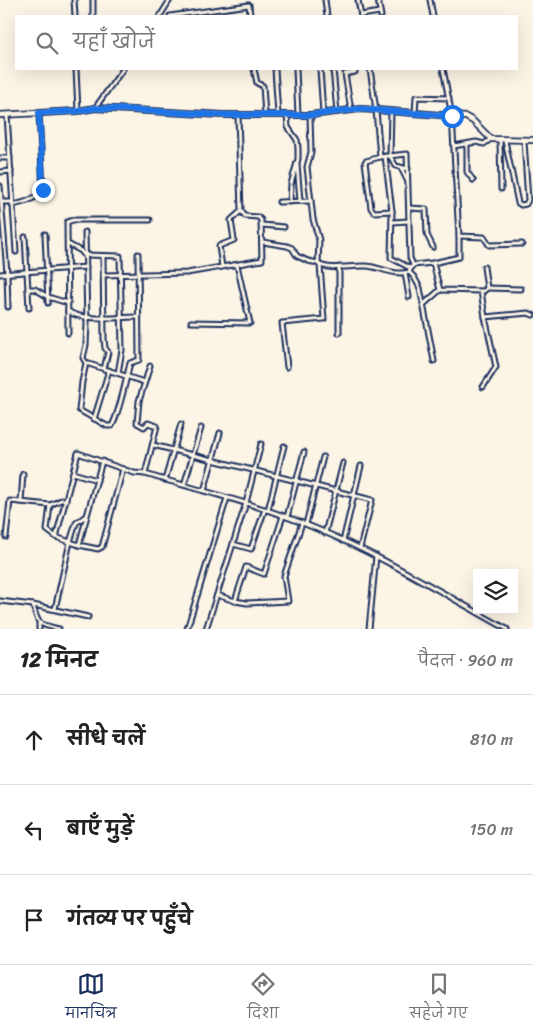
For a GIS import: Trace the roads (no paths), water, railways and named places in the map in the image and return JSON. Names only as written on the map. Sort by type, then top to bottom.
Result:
[{"type":"street","points":[[74,0],[75,15]]},
{"type":"street","points":[[93,0],[93,15]]},
{"type":"street","points":[[161,15],[170,0]]},
{"type":"street","points":[[325,0],[327,15]]},
{"type":"street","points":[[358,0],[361,15]]},
{"type":"street","points":[[378,0],[381,14]]},
{"type":"street","points":[[430,0],[433,15]]},
{"type":"street","points":[[177,15],[248,5],[250,15]]},
{"type":"street","points":[[76,70],[78,111]]},
{"type":"street","points":[[95,108],[122,70]]},
{"type":"street","points":[[254,70],[257,83],[262,86],[265,115]]},
{"type":"street","points":[[275,70],[278,115]]},
{"type":"street","points":[[296,70],[298,115]]},
{"type":"street","points":[[320,70],[324,114]]},
{"type":"street","points":[[333,70],[338,113]]},
{"type":"street","points":[[370,70],[380,157]]},
{"type":"street","points":[[263,242],[287,246],[292,248],[297,256],[319,264],[339,267],[365,266],[395,273],[459,257],[452,116],[443,70]]},
{"type":"street","points":[[351,111],[345,74],[355,72]]},
{"type":"street","points":[[415,114],[416,96],[449,98]]},
{"type":"street","points":[[0,114],[78,111],[95,108],[238,115],[310,115],[376,110],[466,117],[473,121],[491,139],[502,141],[533,140]]},
{"type":"street","points":[[391,111],[388,156],[392,211],[391,258],[409,270],[420,288],[434,361]]},
{"type":"street","points":[[2,202],[26,202],[43,190],[39,113]]},
{"type":"street","points":[[7,114],[16,252]]},
{"type":"street","points":[[103,275],[187,273],[262,260],[263,242],[260,218],[245,216],[241,211],[238,176],[238,115]]},
{"type":"street","points":[[287,115],[288,127],[298,144],[297,163],[300,201]]},
{"type":"street","points":[[287,367],[282,323],[324,319],[318,240],[313,219],[307,167],[311,152],[310,115]]},
{"type":"street","points":[[454,146],[476,142],[484,144],[491,139]]},
{"type":"street","points":[[502,141],[518,203],[521,205],[526,204],[528,200],[524,141]]},
{"type":"street","points":[[501,189],[502,141]]},
{"type":"street","points":[[467,144],[467,172],[473,180]]},
{"type":"street","points":[[392,211],[374,212],[371,208],[365,162],[366,160],[380,157],[407,154],[410,208],[409,297]]},
{"type":"street","points":[[388,156],[396,166],[408,169]]},
{"type":"street","points":[[0,158],[10,158]]},
{"type":"street","points":[[290,202],[291,184],[297,163]]},
{"type":"street","points":[[401,167],[408,182]]},
{"type":"street","points":[[0,172],[11,171]]},
{"type":"street","points":[[0,186],[8,273],[8,308]]},
{"type":"street","points":[[279,202],[311,201]]},
{"type":"street","points":[[410,208],[426,210],[427,235],[433,247]]},
{"type":"street","points":[[222,267],[219,246],[234,240],[231,220],[241,211]]},
{"type":"street","points":[[68,333],[66,226],[68,221],[150,220]]},
{"type":"street","points":[[392,222],[409,221]]},
{"type":"street","points":[[262,225],[284,227]]},
{"type":"street","points":[[85,232],[87,317],[86,345],[83,358],[86,363],[79,410],[107,426],[112,426],[130,362],[139,360],[138,254]]},
{"type":"street","points":[[45,234],[48,303]]},
{"type":"street","points":[[459,236],[484,237],[488,244],[522,244]]},
{"type":"street","points":[[25,237],[28,308]]},
{"type":"street","points":[[67,244],[81,251],[86,256],[120,256],[122,350],[118,373]]},
{"type":"street","points":[[102,256],[105,348],[108,352],[104,369]]},
{"type":"street","points":[[433,263],[440,290]]},
{"type":"street","points":[[191,322],[250,322],[237,265]]},
{"type":"street","points":[[0,274],[86,267]]},
{"type":"street","points":[[339,267],[339,333]]},
{"type":"street","points":[[484,267],[486,288]]},
{"type":"street","points":[[28,288],[38,290],[48,297],[68,303]]},
{"type":"street","points":[[423,304],[440,290],[481,291],[486,288],[521,289]]},
{"type":"street","points":[[481,291],[496,367],[483,387]]},
{"type":"street","points":[[68,310],[75,315],[87,317],[138,317]]},
{"type":"street","points":[[485,317],[528,313],[533,315]]},
{"type":"street","points":[[86,363],[144,382]]},
{"type":"street","points":[[146,474],[157,426],[148,423],[144,428],[137,423],[139,401],[150,366]]},
{"type":"street","points":[[94,419],[109,370]]},
{"type":"street","points":[[165,480],[181,424]]},
{"type":"street","points":[[184,486],[201,428]]},
{"type":"street","points":[[204,491],[220,433]]},
{"type":"street","points":[[206,629],[246,503],[261,444]]},
{"type":"street","points":[[153,445],[372,500],[360,548]]},
{"type":"street","points":[[233,544],[251,549],[267,509],[284,446]]},
{"type":"street","points":[[235,601],[246,567],[264,574],[285,516],[304,452]]},
{"type":"street","points":[[56,537],[78,453],[134,473],[146,474],[285,516],[376,556],[507,629]]},
{"type":"street","points":[[217,595],[247,603],[288,601],[284,576],[304,524],[323,457]]},
{"type":"street","points":[[79,544],[102,461]]},
{"type":"street","points":[[325,533],[343,464]]},
{"type":"street","points":[[343,541],[361,466]]},
{"type":"street","points":[[50,505],[47,530],[56,537],[98,549],[102,547],[123,469]]},
{"type":"street","points":[[73,473],[97,480]]},
{"type":"street","points":[[21,502],[23,474]]},
{"type":"street","points":[[187,629],[227,498]]},
{"type":"street","points":[[6,537],[10,501],[50,505],[66,500]]},
{"type":"street","points":[[55,609],[76,523],[87,516]]},
{"type":"street","points":[[369,629],[376,556]]},
{"type":"street","points":[[0,601],[55,609],[88,617]]},
{"type":"street","points":[[33,605],[39,629]]},
{"type":"street","points":[[39,623],[59,629]]}]
